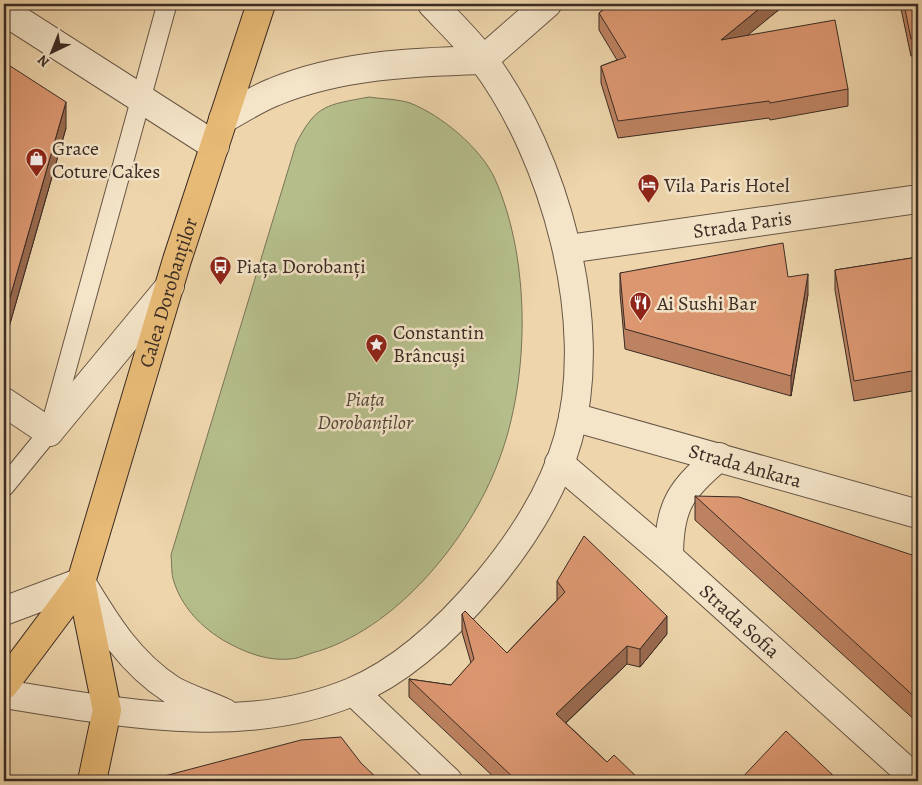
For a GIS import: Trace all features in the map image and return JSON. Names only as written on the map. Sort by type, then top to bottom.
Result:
[{"type":"main road","name":"Calea Dorobanților","points":[[4,685],[81,582],[170,286],[261,4]]},
{"type":"main road","name":"Calea Dorobanților","points":[[81,582],[108,710],[92,781]]},
{"type":"street","points":[[4,694],[167,717],[234,716],[288,710],[354,692],[424,647],[481,590],[520,539],[536,513],[559,462],[573,417],[577,379],[577,345],[568,250],[550,185],[518,116],[483,60],[432,4]]},
{"type":"street","points":[[223,119],[273,92],[326,76],[414,62],[483,60],[547,4]]},
{"type":"street","points":[[4,11],[215,146]]},
{"type":"street","name":"Strada Paris","points":[[568,250],[918,199]]},
{"type":"street","points":[[4,402],[49,432],[170,286]]},
{"type":"street","name":"Strada Ankara","points":[[573,417],[719,456],[918,514]]},
{"type":"street","points":[[669,557],[669,527],[679,499],[695,478],[719,456]]},
{"type":"street","name":"Strada Sofia","points":[[559,462],[669,557],[918,781]]},
{"type":"street","points":[[4,611],[81,582],[105,623],[127,652],[150,674],[174,690],[234,716]]},
{"type":"street","points":[[354,692],[448,781]]},
{"type":"lane","points":[[4,487],[49,432],[167,4]]},
{"type":"green space","name":"Piața Dorobanților","points":[[369,97],[410,103],[422,108],[447,124],[470,144],[489,167],[495,179],[507,211],[515,246],[520,282],[521,356],[517,393],[499,460],[486,490],[449,550],[426,578],[400,603],[372,625],[343,642],[295,658],[267,658],[245,651],[222,640],[189,611],[178,592],[172,576],[171,555],[296,144],[310,121],[324,108]]},
{"type":"building","points":[[611,4],[765,4],[721,40],[835,20],[848,89],[770,103],[769,101],[618,121],[601,66],[626,57],[599,13]]},
{"type":"building","points":[[904,4],[918,4],[918,37],[911,39]]},
{"type":"building","points":[[4,62],[66,102],[5,315],[4,314]]},
{"type":"building","points":[[783,243],[788,277],[808,274],[791,376],[625,329],[620,273]]},
{"type":"building","points":[[918,257],[918,370],[854,381],[835,270]]},
{"type":"building","points":[[695,496],[739,497],[918,557],[918,700]]},
{"type":"building","points":[[584,536],[667,616],[640,649],[627,646],[556,714],[607,762],[614,755],[641,781],[517,781],[409,679],[451,685],[474,659],[462,614],[465,611],[507,653],[565,592],[557,581]]},
{"type":"building","points":[[786,731],[839,781],[739,781]]},
{"type":"building","points":[[341,737],[361,763],[380,781],[153,781],[153,779],[301,740]]},
{"type":"place","name":"Grace Coture Cakes","points":[[36,178]]},
{"type":"place","name":"Vila Paris Hotel","points":[[648,204]]},
{"type":"place","name":"Piața Dorobanți","points":[[220,285]]},
{"type":"place","name":"Ai Sushi Bar","points":[[641,322]]},
{"type":"place","name":"Constantin Brâncuși","points":[[377,363]]}]
